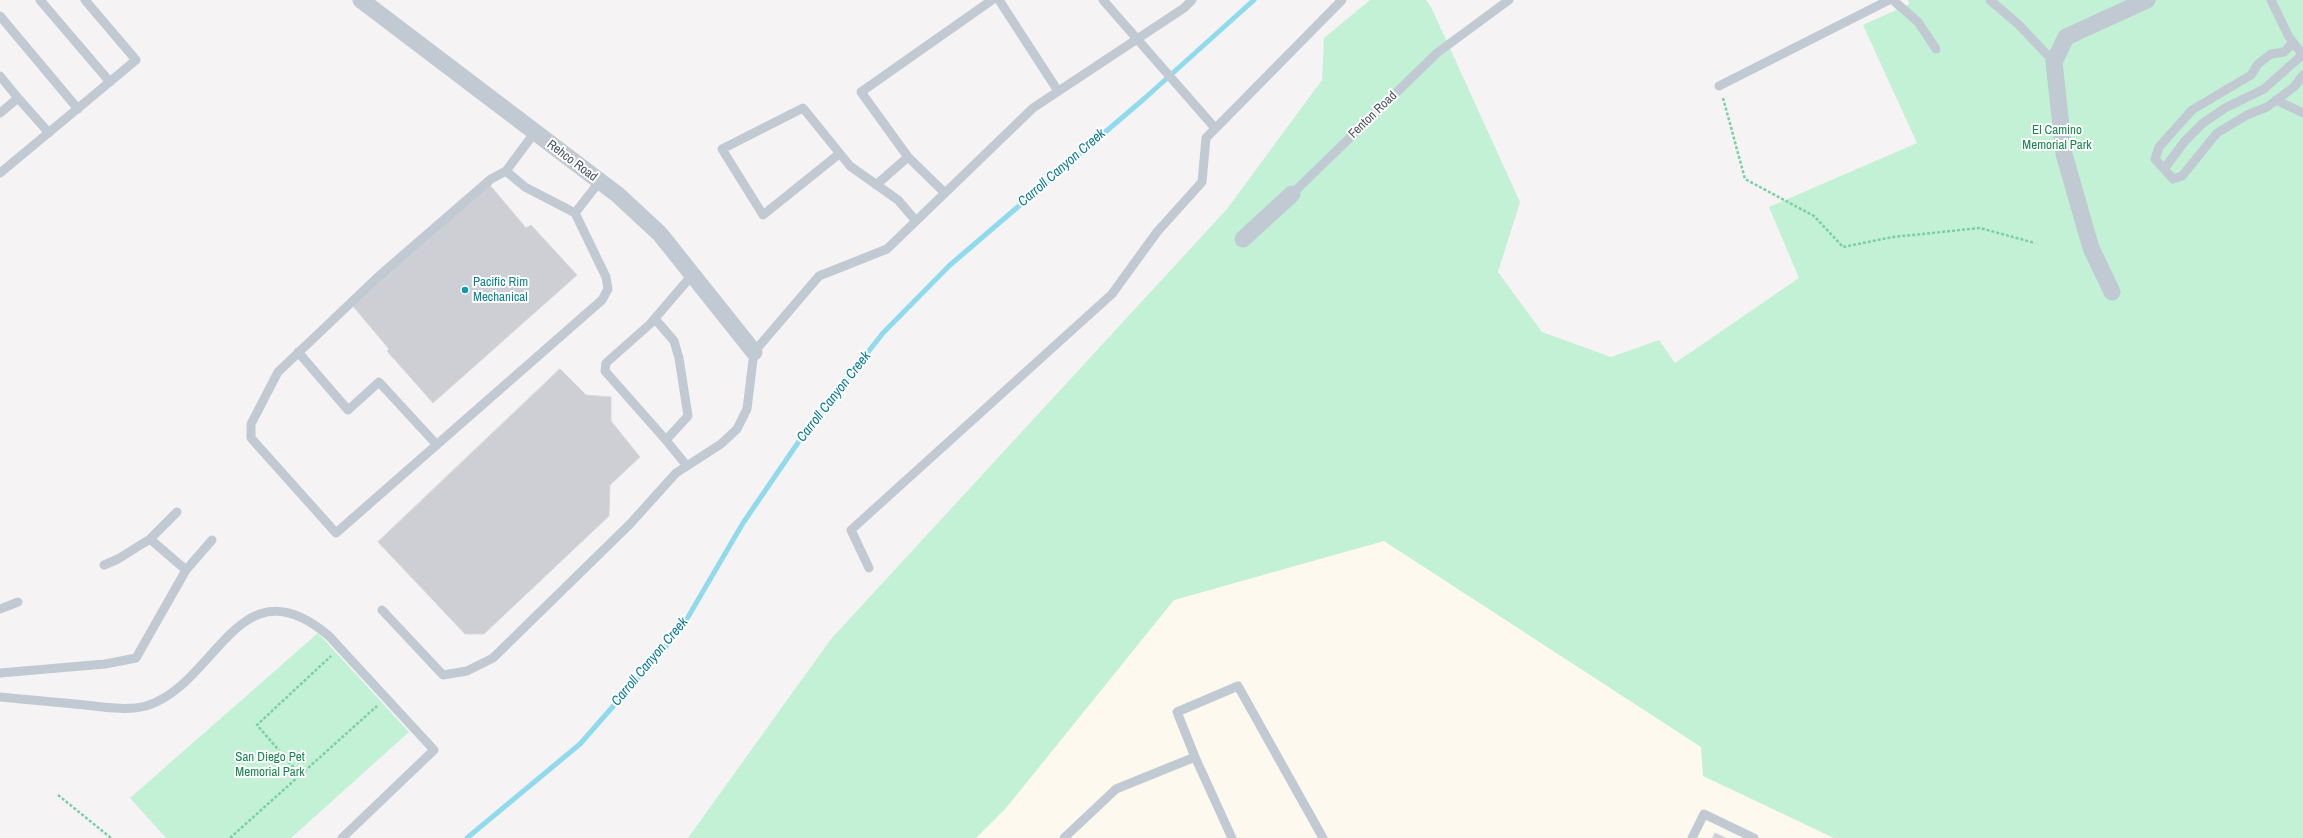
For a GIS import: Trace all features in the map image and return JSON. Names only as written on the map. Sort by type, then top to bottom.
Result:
[{"type":"street","name":"Rehco Road","points":[[361,0],[600,181],[660,234],[754,352]]},
{"type":"street","points":[[2112,292],[2091,248],[2064,154],[2054,62],[2066,37],[2147,0]]},
{"type":"street","name":"Fenton Road","points":[[1243,239],[1292,194]]},
{"type":"lane","points":[[40,0],[110,82]]},
{"type":"lane","points":[[0,173],[136,60],[85,0]]},
{"type":"lane","points":[[944,194],[908,157],[861,92],[992,0]]},
{"type":"lane","points":[[999,0],[1058,91]]},
{"type":"lane","points":[[1103,0],[1215,128]]},
{"type":"lane","points":[[382,610],[443,675],[467,671],[493,658],[630,524],[676,473],[721,444],[737,429],[747,409],[754,352],[819,276],[887,249],[1033,108],[1184,8],[1192,0]]},
{"type":"lane","points":[[869,568],[851,530],[1112,294],[1157,232],[1202,182],[1206,138],[1342,0]]},
{"type":"lane","name":"Fenton Road","points":[[1292,194],[1437,54],[1485,16],[1509,0]]},
{"type":"lane","points":[[1719,86],[1889,0]]},
{"type":"lane","points":[[1893,0],[1918,22],[1936,49]]},
{"type":"lane","points":[[1990,0],[2019,25],[2054,62]]},
{"type":"lane","points":[[2164,169],[2185,141],[2203,123],[2225,108],[2264,89],[2303,55],[2293,43],[2271,0]]},
{"type":"lane","points":[[0,16],[78,109]]},
{"type":"lane","points":[[2293,43],[2284,52],[2272,54],[2258,64],[2251,76],[2192,110],[2159,147],[2155,159],[2173,178],[2182,176],[2217,133],[2276,100],[2294,87],[2303,75]]},
{"type":"lane","points":[[0,76],[49,133]]},
{"type":"lane","points":[[2294,87],[2303,91]]},
{"type":"lane","points":[[0,113],[18,98]]},
{"type":"lane","points":[[2276,100],[2303,113]]},
{"type":"lane","points":[[840,154],[763,215],[722,149],[803,108],[850,166],[898,200],[916,221]]},
{"type":"lane","points":[[506,172],[525,187],[575,213],[606,277],[608,289],[602,300],[336,533],[251,438],[251,424],[269,387],[278,372],[379,276],[491,179],[506,172],[535,132]]},
{"type":"lane","points":[[876,185],[908,157]]},
{"type":"lane","points":[[575,213],[600,181]]},
{"type":"lane","points":[[686,466],[666,440],[605,371],[606,364],[655,319],[692,274]]},
{"type":"lane","points":[[655,319],[674,341],[680,358],[682,383],[688,404],[688,416],[666,440]]},
{"type":"lane","points":[[298,352],[348,410],[380,382],[437,445]]},
{"type":"lane","points":[[104,565],[118,559],[150,539],[177,512]]},
{"type":"lane","points":[[150,539],[186,570]]},
{"type":"lane","points":[[0,673],[105,664],[136,658],[186,570],[212,540]]},
{"type":"lane","points":[[0,609],[18,602]]},
{"type":"lane","points":[[0,697],[114,708],[144,707],[158,701],[177,689],[240,625],[259,613],[279,611],[312,622],[340,648],[434,750],[342,838]]},
{"type":"lane","points":[[1232,838],[1176,712],[1238,686],[1323,838]]},
{"type":"lane","points":[[1064,838],[1116,789],[1195,757]]},
{"type":"lane","points":[[1692,838],[1704,814],[1754,838]]},
{"type":"path","points":[[1719,86],[1745,179],[1814,216],[1843,247],[1893,237],[1980,228],[2035,243]]},
{"type":"path","points":[[300,775],[257,725],[340,648]]},
{"type":"path","points":[[230,838],[386,698]]},
{"type":"path","points":[[58,795],[111,836],[111,838]]},
{"type":"shaded area","points":[[1384,541],[1701,747],[1703,776],[1834,838],[976,838],[1006,808],[1174,600]]},
{"type":"green space","name":"El Camino Memorial Park","points":[[1370,0],[1426,0],[1431,7],[1520,202],[1498,272],[1542,332],[1611,357],[1659,340],[1675,363],[1799,278],[1769,207],[1917,143],[1863,25],[1909,4],[1908,0],[2303,0],[2303,838],[1834,838],[1703,776],[1701,747],[1384,541],[1174,600],[1006,808],[976,838],[688,838],[831,639],[1227,209],[1322,80],[1324,38]]},
{"type":"green space","name":"San Diego Pet Memorial Park","points":[[318,633],[409,732],[291,838],[166,838],[130,798]]},
{"type":"building","name":"Pacific Rim Mechanical","points":[[489,184],[526,228],[531,225],[577,275],[433,403],[387,351],[389,349],[352,305]]},
{"type":"building","points":[[560,369],[586,395],[611,397],[611,421],[640,457],[610,485],[609,516],[484,634],[465,634],[378,542]]},
{"type":"building","points":[[1715,833],[1726,838],[1713,838]]},
{"type":"waterway","name":"Carroll Canyon Creek","points":[[467,838],[580,744],[681,629],[743,523],[806,431],[883,333],[950,265],[1145,98],[1254,0]]},
{"type":"place","name":"Pacific Rim Mechanical","points":[[465,290]]}]
